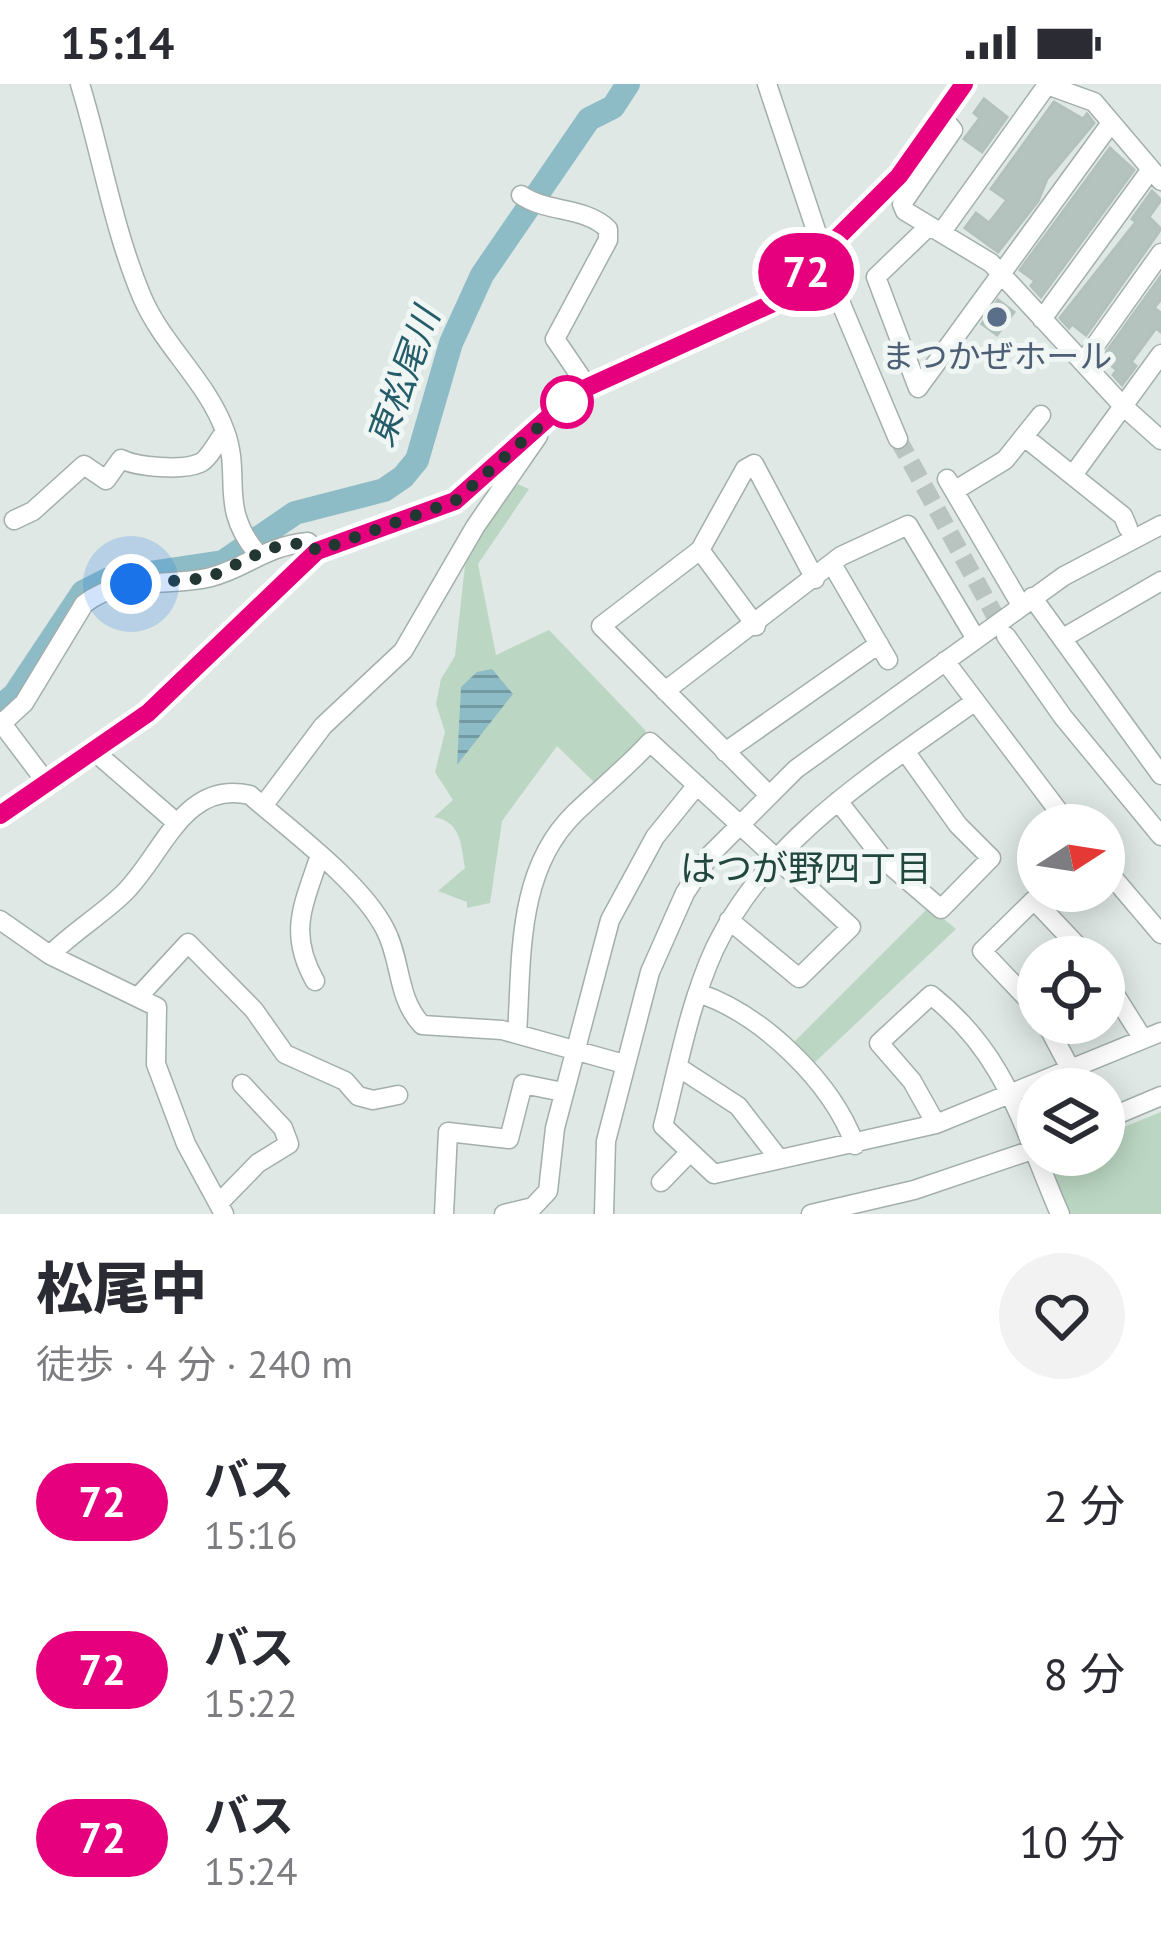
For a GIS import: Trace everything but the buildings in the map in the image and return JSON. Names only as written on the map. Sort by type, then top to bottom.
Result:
[{"type":"street","points":[[80,84],[122,253],[144,302],[214,405],[225,432],[237,523],[257,553]]},
{"type":"street","points":[[767,84],[824,255],[898,439]]},
{"type":"street","points":[[0,815],[148,713],[317,551],[455,501],[587,386],[771,304],[899,176],[964,84]]},
{"type":"street","points":[[1042,319],[1155,176],[1111,123],[1094,103],[1047,86],[934,231],[876,277],[918,388],[1111,123]]},
{"type":"street","points":[[942,117],[953,130],[902,204],[934,231],[972,247],[1160,443]]},
{"type":"street","points":[[521,195],[538,207],[566,210],[608,229],[576,307],[556,331],[555,339],[587,386]]},
{"type":"street","points":[[1084,362],[1161,253]]},
{"type":"street","points":[[1073,475],[1161,354]]},
{"type":"street","points":[[263,806],[323,726],[404,651],[476,527],[555,413]]},
{"type":"street","points":[[1041,415],[1027,439],[1005,460],[951,485],[985,530],[1027,601],[1063,638],[1161,775]]},
{"type":"street","points":[[14,520],[34,511],[85,464],[106,480],[121,459],[140,469],[195,465],[204,461],[225,432]]},
{"type":"street","points":[[1027,439],[1123,516],[1128,528]]},
{"type":"street","points":[[767,793],[597,622],[700,550],[746,469],[754,464],[815,579]]},
{"type":"street","points":[[665,691],[832,564],[908,525],[976,638]]},
{"type":"street","points":[[604,1214],[606,1141],[665,932],[685,892],[738,822],[767,793],[1027,601],[1110,548],[1161,525]]},
{"type":"street","points":[[46,782],[1,723],[24,703],[84,604],[97,594],[131,584],[208,578],[257,553],[308,542],[317,551]]},
{"type":"street","points":[[700,550],[756,626]]},
{"type":"street","points":[[725,752],[884,652],[832,564]]},
{"type":"street","points":[[1063,638],[1160,583]]},
{"type":"street","points":[[1006,636],[1063,717],[1161,836]]},
{"type":"street","points":[[945,662],[1053,804]]},
{"type":"street","points":[[974,702],[838,800],[777,857],[729,920],[698,993],[663,1126],[714,1174],[936,1124],[1017,1093]]},
{"type":"street","points":[[518,1034],[526,907],[539,868],[560,831],[650,742],[851,927],[799,978],[729,920]]},
{"type":"street","points":[[838,800],[884,860],[941,909],[991,859],[958,825],[905,751]]},
{"type":"street","points":[[95,752],[177,823]]},
{"type":"street","points":[[504,1214],[533,1208],[548,1191],[563,1092],[619,898],[655,837],[697,785]]},
{"type":"street","points":[[50,955],[122,896],[177,823],[218,794],[250,795],[319,858],[385,929],[403,997],[422,1024],[518,1034],[577,1050],[623,1071]]},
{"type":"street","points":[[315,981],[298,952],[300,915],[319,858]]},
{"type":"street","points":[[1125,892],[1161,934]]},
{"type":"street","points":[[1017,988],[982,951],[1034,899],[1068,936]]},
{"type":"street","points":[[0,920],[50,955],[157,1007],[157,1064],[186,1144],[222,1208],[258,1162],[289,1144],[283,1127],[242,1084]]},
{"type":"street","points":[[138,997],[188,943],[254,1010],[286,1054],[345,1082],[358,1096],[398,1095]]},
{"type":"street","points":[[698,993],[748,1020],[814,1080],[839,1110],[855,1145]]},
{"type":"street","points":[[936,1124],[912,1081],[879,1043],[931,995],[979,1036],[1017,1111]]},
{"type":"street","points":[[1076,1068],[1152,1035],[1125,1002]]},
{"type":"street","points":[[678,1067],[738,1106],[779,1160]]},
{"type":"street","points":[[444,1214],[448,1132],[509,1139],[523,1084],[563,1092]]},
{"type":"street","points":[[1125,1111],[1161,1096]]},
{"type":"street","points":[[661,1182],[690,1152]]},
{"type":"street","points":[[811,1214],[914,1190],[1017,1155]]},
{"type":"street","points":[[1045,1176],[1060,1214]]},
{"type":"green space","points":[[513,482],[529,489],[478,564],[496,655],[549,630],[645,730],[646,738],[598,786],[557,746],[502,821],[490,903],[467,908],[467,902],[438,891],[465,868],[455,830],[434,817],[453,800],[435,772],[445,732],[436,704],[441,679],[455,656],[465,565],[474,541]]},
{"type":"green space","points":[[929,907],[956,929],[810,1067],[789,1047]]},
{"type":"green space","points":[[1161,1112],[1161,1214],[1068,1214],[1052,1176],[1125,1176],[1125,1127]]},
{"type":"water","points":[[492,669],[513,694],[457,765],[461,687],[477,672]]},
{"type":"waterway","name":"東松尾川","points":[[0,707],[15,694],[83,592],[109,579],[223,562],[295,513],[384,490],[403,477],[417,460],[451,343],[482,275],[589,119],[613,107],[628,84]]},
{"type":"tunnel","points":[[898,439],[1004,632]]},
{"type":"bus line","name":"72","points":[[0,815],[148,713],[296,566],[317,551],[455,501],[577,392],[771,304],[899,176],[964,84]]},
{"type":"place","name":"まつかぜホール","points":[[997,317]]},
{"type":"district","name":"はつが野四丁目","points":[[806,868]]},
{"type":"route","points":[[131,584],[208,578],[270,548],[308,542],[317,551],[431,513],[455,501],[567,402]]}]
